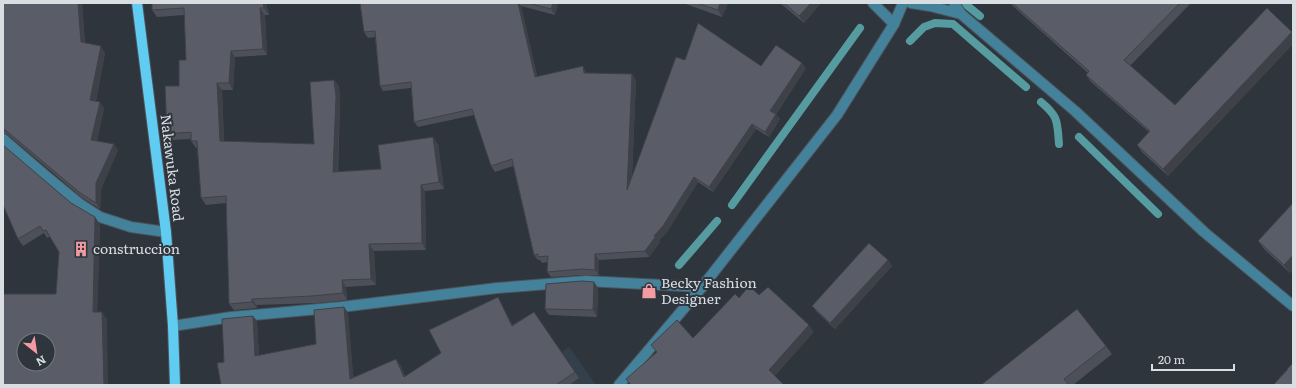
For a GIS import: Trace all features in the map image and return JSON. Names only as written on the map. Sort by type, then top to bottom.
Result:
[{"type":"main road","name":"Nakawuka Road","points":[[137,3],[166,232],[173,326],[175,385]]},
{"type":"street","points":[[873,3],[894,24]]},
{"type":"street","points":[[619,385],[702,287],[837,115],[894,24],[903,3]]},
{"type":"street","points":[[911,3],[961,14]]},
{"type":"street","points":[[954,3],[961,14],[1075,111],[1204,232],[1293,306]]},
{"type":"street","points":[[3,139],[80,204],[100,217],[131,227],[166,232]]},
{"type":"street","points":[[173,326],[230,317],[496,288],[586,280],[702,287]]},
{"type":"shaded area","points":[[569,347],[596,385],[517,385]]},
{"type":"building","points":[[3,3],[78,3],[81,42],[101,46],[90,100],[100,102],[91,140],[114,144],[96,183],[96,203],[79,192],[3,128]]},
{"type":"building","points":[[152,3],[263,3],[264,8],[260,8],[263,49],[231,51],[229,83],[217,83],[220,141],[314,144],[310,82],[334,80],[336,97],[333,172],[381,169],[378,145],[433,137],[439,182],[421,185],[422,243],[369,244],[371,279],[342,280],[343,293],[252,299],[252,302],[229,304],[226,196],[201,198],[197,141],[191,141],[191,132],[167,134],[165,86],[179,86],[179,60],[186,60],[184,8],[152,10]]},
{"type":"building","points":[[360,3],[518,3],[535,77],[583,66],[584,73],[632,74],[627,190],[676,57],[685,60],[698,23],[761,66],[776,45],[802,63],[770,111],[776,114],[765,132],[752,124],[709,187],[694,177],[663,226],[654,236],[656,236],[645,251],[595,254],[595,270],[582,269],[547,272],[548,256],[538,257],[538,254],[534,255],[512,159],[491,166],[472,109],[414,122],[411,82],[380,86],[375,31],[364,32]]},
{"type":"building","points":[[528,3],[553,3],[551,9]]},
{"type":"building","points":[[697,3],[720,3],[718,10]]},
{"type":"building","points":[[784,3],[811,3],[799,16]]},
{"type":"building","points":[[1012,3],[1180,3],[1124,60],[1175,105],[1267,8],[1292,32],[1163,169],[1137,145],[1150,131],[1086,75],[1089,71]]},
{"type":"building","points":[[3,145],[71,203],[95,217],[93,312],[102,312],[104,385],[3,385],[3,294],[56,294],[59,252],[46,230],[43,231],[40,226],[18,239],[3,205]]},
{"type":"building","points":[[1293,203],[1293,255],[1284,265],[1258,241]]},
{"type":"building","points":[[869,243],[888,260],[830,323],[812,306]]},
{"type":"building","points":[[582,281],[594,282],[593,310],[545,309],[546,284]]},
{"type":"building","points":[[749,286],[759,295],[768,287],[809,325],[769,370],[784,385],[631,385],[626,379],[657,352],[651,345],[677,320],[693,338],[735,294],[739,298]]},
{"type":"building","points":[[498,297],[512,326],[534,312],[575,372],[556,385],[221,385],[217,363],[224,362],[222,319],[253,316],[255,356],[316,344],[314,310],[344,307],[350,379],[396,359],[404,377],[441,353],[429,330]]},
{"type":"building","points":[[1077,309],[1106,346],[1064,379],[1069,385],[981,385]]},
{"type":"building","points":[[1293,363],[1293,385],[1273,385],[1287,369]]},
{"type":"waterway","points":[[964,3],[980,16]]},
{"type":"waterway","points":[[910,41],[924,27],[935,23],[953,24],[1026,87]]},
{"type":"waterway","points":[[732,205],[860,28]]},
{"type":"waterway","points":[[1041,102],[1047,107],[1056,120],[1059,144]]},
{"type":"waterway","points":[[1079,137],[1158,214]]},
{"type":"waterway","points":[[679,265],[717,221]]},
{"type":"place","name":"construccion","points":[[81,249]]},
{"type":"place","name":"Becky Fashion Designer","points":[[649,291]]}]
